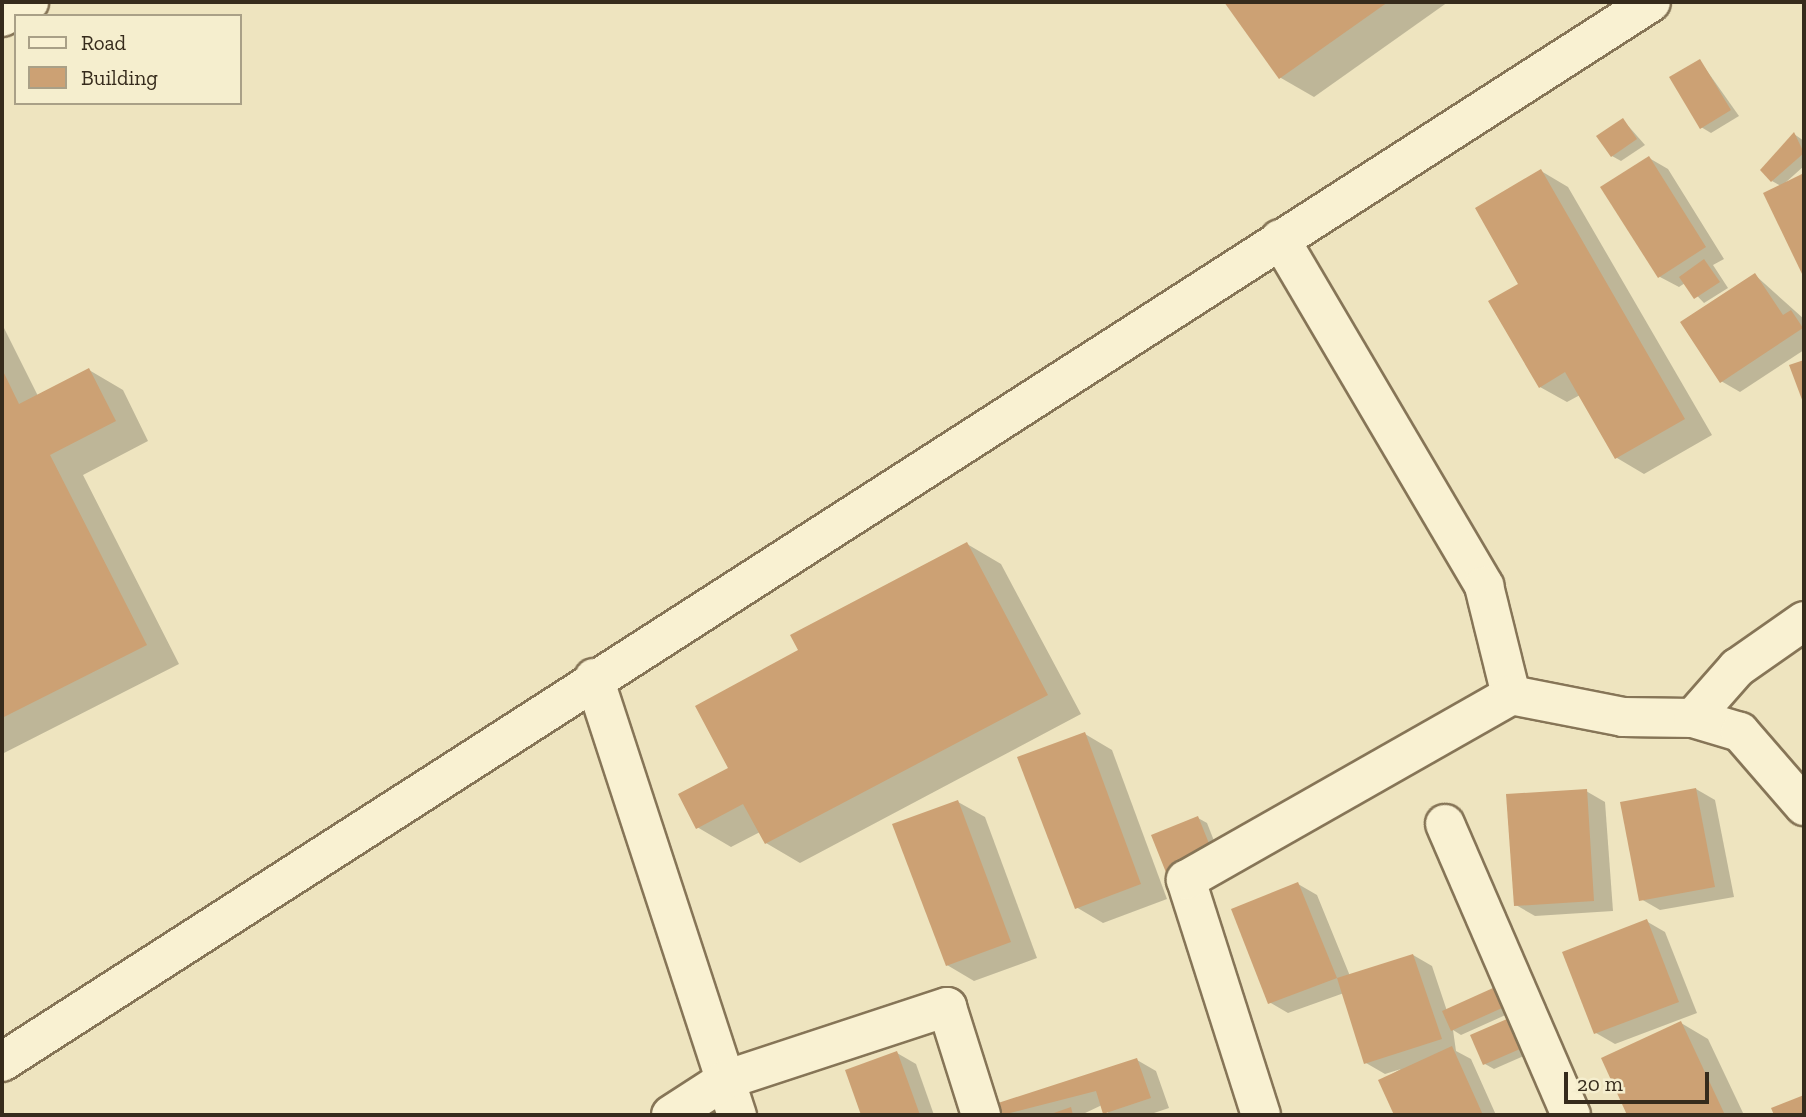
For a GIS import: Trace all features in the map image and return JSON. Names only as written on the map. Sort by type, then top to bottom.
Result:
[{"type":"street","points":[[2,17],[29,2]]},
{"type":"street","points":[[2,1062],[594,678],[1647,3]]},
{"type":"street","points":[[1280,239],[1484,586],[1511,695]]},
{"type":"street","points":[[1693,718],[1737,668],[1804,621]]},
{"type":"street","points":[[594,678],[732,1098]]},
{"type":"street","points":[[1261,1115],[1186,880],[1511,695],[1623,717],[1693,718],[1740,732],[1804,806]]},
{"type":"street","points":[[1445,824],[1571,1115]]},
{"type":"street","points":[[671,1115],[732,1098],[947,1007],[982,1115]]},
{"type":"building","points":[[1224,2],[1388,2],[1279,79]]},
{"type":"building","points":[[1700,59],[1731,110],[1700,129],[1669,77]]},
{"type":"building","points":[[1623,118],[1637,139],[1611,157],[1596,136]]},
{"type":"building","points":[[1794,132],[1804,153],[1771,182],[1760,170]]},
{"type":"building","points":[[1649,156],[1706,247],[1658,278],[1600,187]]},
{"type":"building","points":[[1541,169],[1685,419],[1615,459],[1565,372],[1539,388],[1488,301],[1518,284],[1475,208]]},
{"type":"building","points":[[1804,173],[1804,278],[1763,193]]},
{"type":"building","points":[[1704,259],[1720,282],[1694,299],[1679,277]]},
{"type":"building","points":[[1755,273],[1783,315],[1791,310],[1803,328],[1720,383],[1680,322]]},
{"type":"building","points":[[1804,360],[1804,405],[1789,365]]},
{"type":"building","points":[[89,368],[116,421],[50,455],[147,645],[2,718],[2,369],[19,404]]},
{"type":"building","points":[[967,542],[1048,695],[765,844],[743,804],[696,829],[678,794],[728,768],[695,706],[798,650],[790,635]]},
{"type":"building","points":[[1085,732],[1141,884],[1075,909],[1017,757]]},
{"type":"building","points":[[1696,788],[1715,887],[1639,901],[1620,802]]},
{"type":"building","points":[[1587,789],[1594,901],[1514,906],[1506,794]]},
{"type":"building","points":[[958,800],[1011,942],[946,966],[892,824]]},
{"type":"building","points":[[1198,816],[1214,856],[1167,875],[1151,835]]},
{"type":"building","points":[[1298,882],[1337,978],[1268,1004],[1231,909]]},
{"type":"building","points":[[1647,919],[1679,1002],[1594,1034],[1562,952]]},
{"type":"building","points":[[1413,954],[1442,1039],[1364,1064],[1337,978]]},
{"type":"building","points":[[1493,988],[1502,1008],[1451,1031],[1442,1011]]},
{"type":"building","points":[[1507,1019],[1520,1049],[1483,1065],[1470,1035]]},
{"type":"building","points":[[1681,1021],[1725,1115],[1627,1115],[1601,1058]]},
{"type":"building","points":[[1452,1046],[1483,1115],[1394,1115],[1378,1080]]},
{"type":"building","points":[[897,1051],[920,1115],[861,1115],[845,1070]]},
{"type":"building","points":[[1137,1058],[1151,1098],[1103,1114],[1096,1091],[1002,1115],[998,1103]]},
{"type":"building","points":[[1804,1095],[1804,1115],[1774,1115],[1771,1108]]},
{"type":"building","points":[[1071,1107],[1073,1115],[1048,1115]]}]
